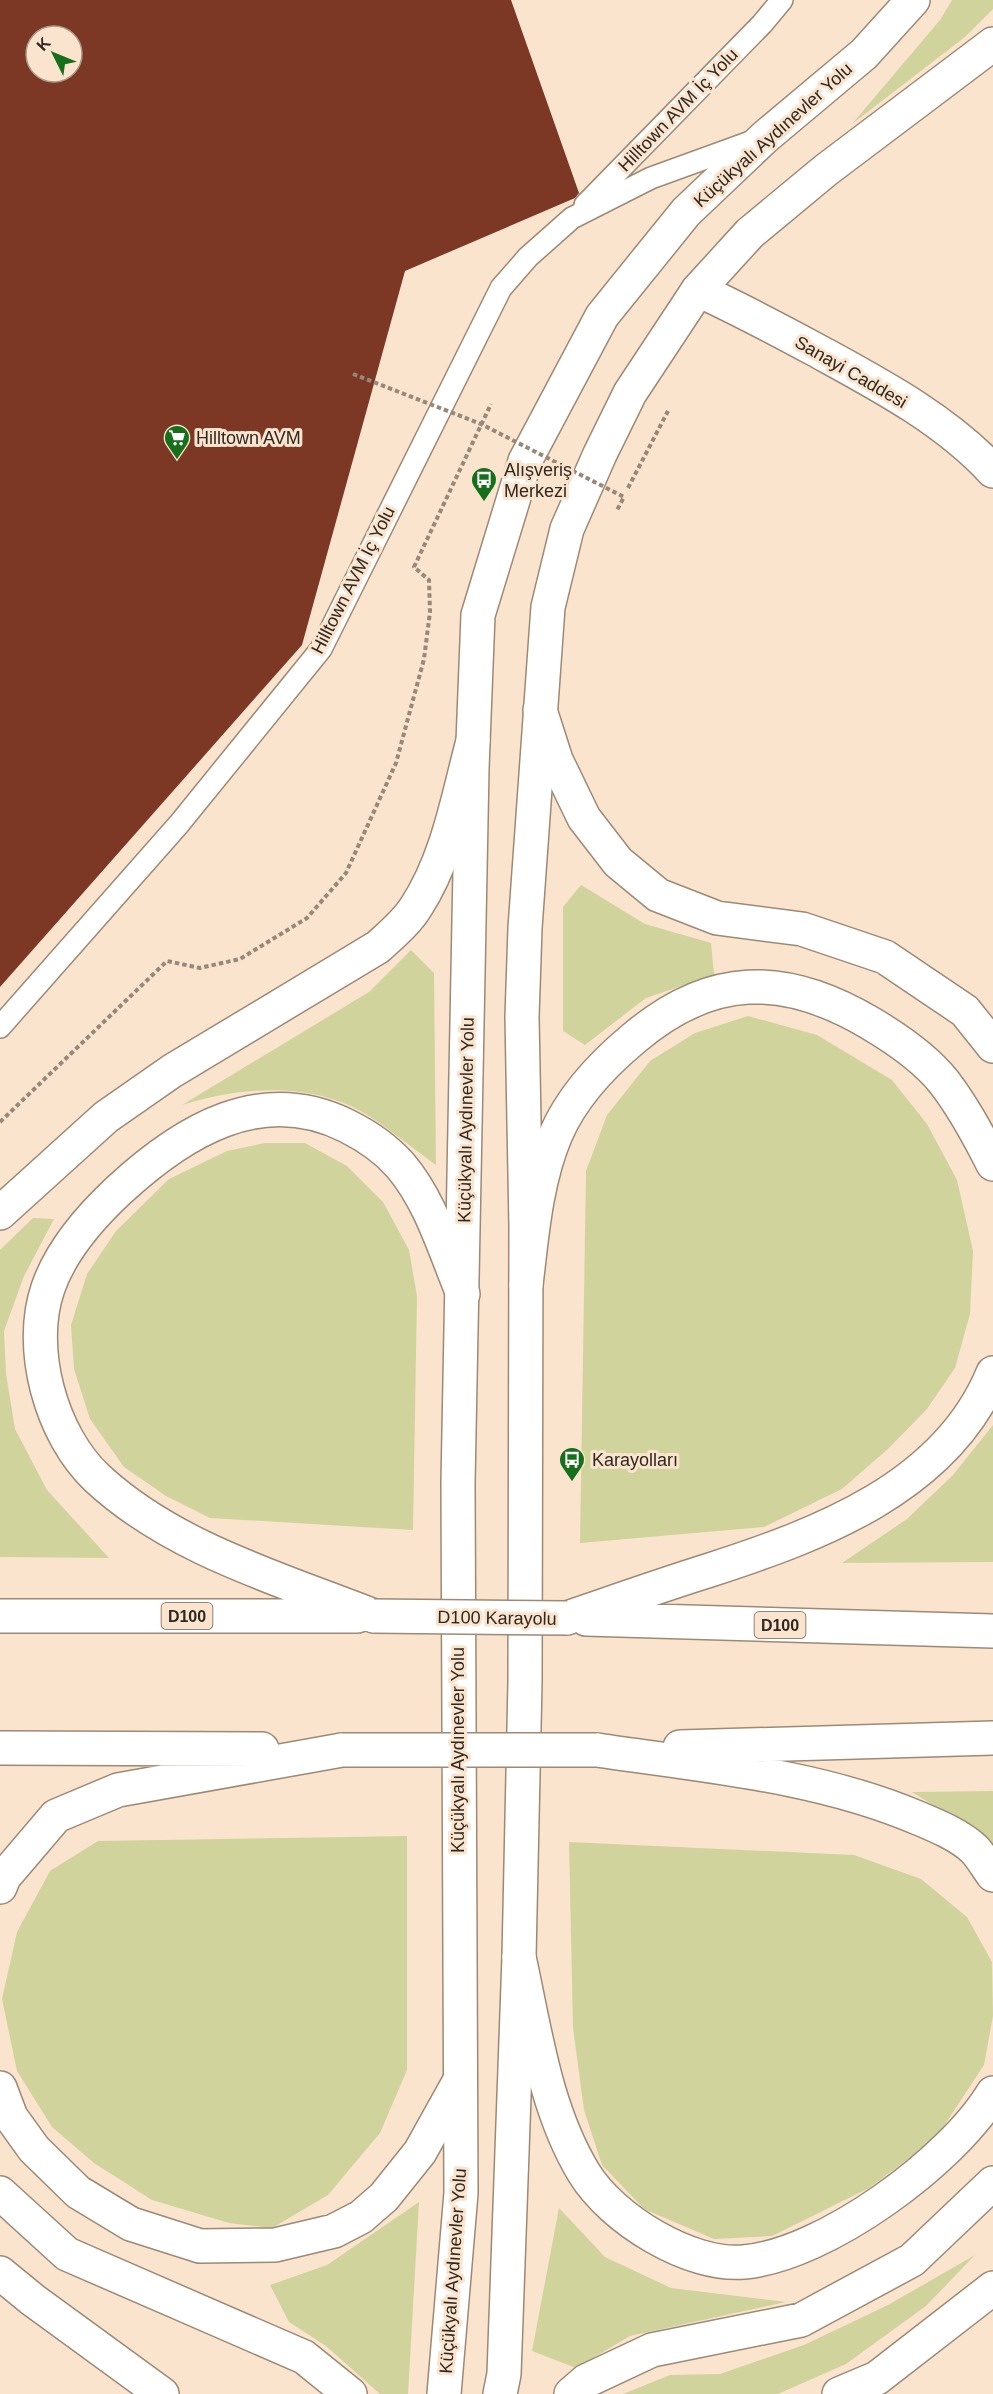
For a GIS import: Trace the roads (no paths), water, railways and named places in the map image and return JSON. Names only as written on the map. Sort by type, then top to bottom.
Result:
[{"type":"main road","name":"Küçükyalı Aydınevler Yolu","points":[[444,2394],[461,2193],[458,1483],[473,741],[478,615],[525,461],[602,316],[686,212],[765,137],[864,54],[913,0]]},
{"type":"main road","points":[[500,2394],[504,2374],[519,1957],[525,1682],[526,1285],[522,1017],[525,928],[548,607],[567,529],[630,393],[698,290],[750,233],[826,170],[993,44]]},
{"type":"main road","name":"Sanayi Caddesi","points":[[698,290],[734,306],[890,390],[977,454],[993,471]]},
{"type":"main road","points":[[540,710],[556,760],[584,818],[618,862],[658,895],[717,918],[802,929],[885,957],[965,1011],[993,1046]]},
{"type":"main road","points":[[0,1213],[106,1117],[172,1071],[378,947],[399,928],[416,908],[441,858],[473,741]]},
{"type":"main road","points":[[526,1285],[537,1196],[556,1133],[582,1092],[615,1054],[654,1021],[715,992],[740,986],[785,989],[825,1000],[890,1035],[920,1058],[943,1081],[969,1120],[993,1164]]},
{"type":"main road","points":[[374,1616],[218,1554],[144,1515],[96,1477],[63,1431],[46,1391],[39,1330],[47,1289],[63,1256],[96,1212],[179,1141],[232,1115],[279,1107],[326,1115],[371,1138],[401,1166],[428,1209],[463,1294]]},
{"type":"main road","points":[[567,1618],[755,1557],[826,1527],[861,1509],[909,1479],[933,1459],[967,1421],[985,1393],[993,1373]]},
{"type":"main road","name":"D100 Karayolu","points":[[0,1616],[567,1618],[993,1631]]},
{"type":"main road","points":[[0,1748],[597,1750],[993,1738]]},
{"type":"main road","points":[[0,1887],[4,1877],[56,1816],[118,1790],[342,1750]]},
{"type":"main road","points":[[597,1750],[779,1777],[834,1789],[895,1808],[939,1827],[974,1849],[993,1875]]},
{"type":"main road","points":[[519,1957],[545,2074],[561,2129],[585,2175],[618,2211],[657,2239],[700,2256],[742,2262],[769,2258],[800,2247],[843,2224],[896,2190],[943,2153],[993,2093]]},
{"type":"main road","points":[[0,2088],[11,2117],[34,2149],[78,2192],[130,2224],[201,2246],[275,2245],[334,2230],[361,2217],[384,2197],[420,2152],[459,2082]]},
{"type":"main road","points":[[572,2394],[586,2381],[652,2350],[801,2320],[912,2260],[993,2183]]},
{"type":"main road","points":[[0,2193],[67,2254],[304,2358],[350,2394]]},
{"type":"main road","points":[[0,2273],[33,2300],[162,2394]]},
{"type":"main road","points":[[839,2394],[870,2386],[993,2288]]},
{"type":"lane","name":"Hilltown AVM İç Yolu","points":[[0,1027],[179,824],[321,649],[501,288],[528,257],[572,218],[762,24],[782,0]]},
{"type":"lane","name":"Hilltown AVM İç Yolu","points":[[572,218],[651,178],[765,137]]},
{"type":"place","name":"Hilltown AVM","points":[[177,461]]},
{"type":"place","name":"Alışveriş Merkezi","points":[[484,503]]},
{"type":"place","name":"Karayolları","points":[[572,1483]]}]
